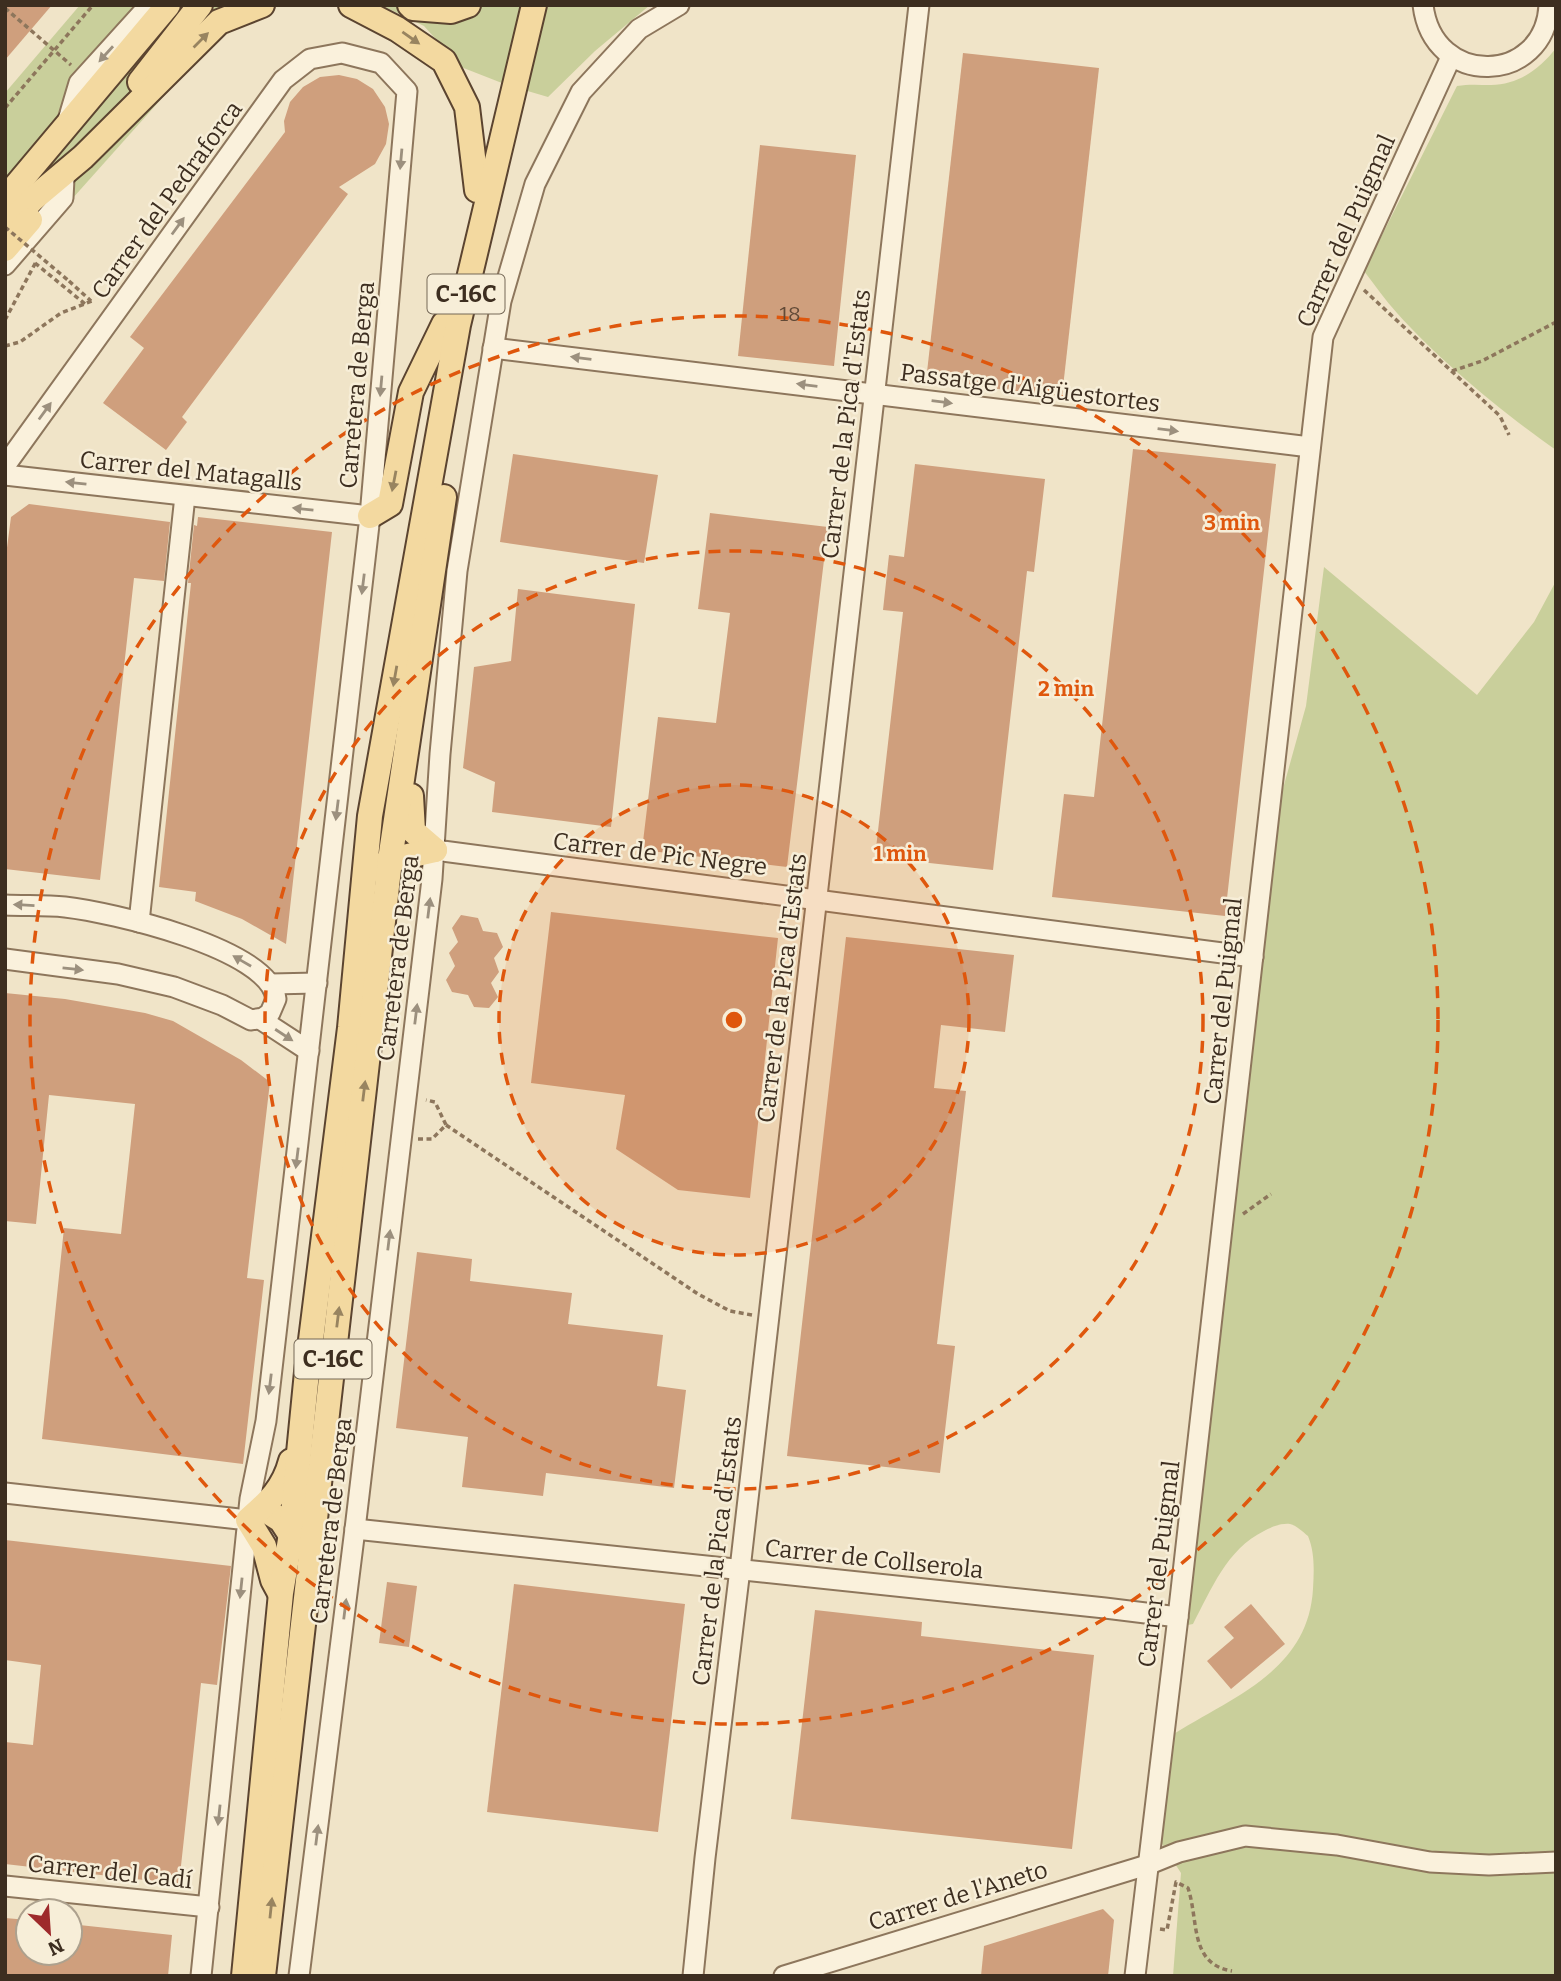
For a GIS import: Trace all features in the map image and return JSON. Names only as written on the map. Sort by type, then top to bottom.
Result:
[{"type":"main road","points":[[5,199],[168,5]]},
{"type":"main road","points":[[5,227],[33,199],[83,157],[200,5]]},
{"type":"main road","points":[[5,249],[83,157],[219,22],[262,5]]},
{"type":"main road","points":[[351,5],[397,29],[444,61],[467,107],[477,190]]},
{"type":"main road","points":[[410,5],[413,8],[451,11],[468,5]]},
{"type":"main road","points":[[411,585],[415,492],[444,324],[520,5]]},
{"type":"main road","name":"C-16C","points":[[244,1976],[281,1593],[291,1534],[302,1420],[351,1028],[370,816],[458,325],[534,5]]},
{"type":"main road","name":"C-16C","points":[[263,1976],[390,860],[443,502],[474,331],[551,5]]},
{"type":"main road","points":[[5,191],[30,169]]},
{"type":"main road","points":[[370,516],[390,504],[411,392],[444,324]]},
{"type":"main road","points":[[409,743],[413,831],[435,850]]},
{"type":"main road","points":[[351,1028],[364,982],[377,868],[390,860],[435,850]]},
{"type":"main road","points":[[264,1546],[304,1527],[316,1418],[330,1383]]},
{"type":"main road","points":[[255,1514],[286,1480],[302,1420]]},
{"type":"main road","points":[[255,1514],[281,1520],[300,1550],[285,1658],[277,1748],[284,1793]]},
{"type":"main road","points":[[255,1514],[273,1580],[281,1593]]},
{"type":"street","points":[[65,127],[79,83],[146,9],[153,5]]},
{"type":"street","name":"Carretera de Berga","points":[[299,1976],[355,1530],[435,850],[440,754],[457,571],[501,301],[536,184],[581,92],[639,29],[679,5]]},
{"type":"street","name":"Carrer de la Pica d'Estats","points":[[693,1976],[919,5]]},
{"type":"street","points":[[1423,5],[1425,22],[1435,42],[1451,57],[1469,65],[1490,67],[1510,63],[1528,52],[1541,36],[1549,5]]},
{"type":"street","name":"Carrer del Pedraforca","points":[[5,466],[283,80],[310,59],[342,53],[381,63],[407,91]]},
{"type":"street","name":"Carrer del Puigmal","points":[[1135,1976],[1323,337],[1451,57]]},
{"type":"street","name":"Carretera de Berga","points":[[201,1976],[370,516],[407,91]]},
{"type":"street","points":[[5,265],[63,198],[64,178]]},
{"type":"street","name":"Passatge d'Aigüestortes","points":[[493,348],[1310,447]]},
{"type":"street","name":"Carrer del Matagalls","points":[[5,475],[370,516]]},
{"type":"street","points":[[139,922],[186,496]]},
{"type":"street","name":"Carrer de Pic Negre","points":[[435,850],[1253,957]]},
{"type":"street","points":[[5,905],[65,907],[139,922],[200,941],[253,967],[271,984],[276,995],[270,1013],[260,1019],[251,1020],[222,1005],[174,987],[118,974],[5,959]]},
{"type":"street","points":[[271,984],[317,983]]},
{"type":"street","points":[[260,1019],[309,1051]]},
{"type":"street","points":[[5,1493],[255,1514]]},
{"type":"street","name":"Carrer de Collserola","points":[[355,1530],[740,1569],[1178,1618]]},
{"type":"street","name":"Carrer de l'Aneto","points":[[784,1976],[1147,1865],[1179,1852],[1245,1836],[1337,1845],[1430,1862],[1489,1865],[1556,1862]]},
{"type":"street","name":"Carrer del Cadí","points":[[5,1886],[209,1907]]},
{"type":"path","points":[[5,107],[93,5]]},
{"type":"path","points":[[5,8],[78,71]]},
{"type":"path","points":[[5,227],[92,301],[61,313],[20,342],[5,346]]},
{"type":"path","points":[[5,320],[41,253]]},
{"type":"path","points":[[35,263],[85,304]]},
{"type":"path","points":[[1350,276],[1500,416],[1509,435]]},
{"type":"path","points":[[1452,371],[1482,361],[1556,322]]},
{"type":"path","points":[[407,1096],[435,1102],[446,1125],[698,1294],[730,1311],[769,1317]]},
{"type":"path","points":[[401,1138],[432,1139],[446,1125]]},
{"type":"path","points":[[1223,1225],[1271,1194]]},
{"type":"path","points":[[1140,1928],[1167,1930],[1176,1882],[1188,1888],[1199,1947],[1212,1965],[1232,1971]]},
{"type":"green space","points":[[80,5],[238,5],[197,59],[5,274],[5,93]]},
{"type":"green space","points":[[381,5],[650,5],[595,51],[548,97],[461,67],[424,26]]},
{"type":"green space","points":[[1556,48],[1556,450],[1452,368],[1393,308],[1364,271],[1457,86],[1501,84],[1519,79],[1536,69]]},
{"type":"green space","points":[[1324,567],[1477,695],[1534,622],[1556,581],[1556,1976],[1173,1976],[1181,1873],[1157,1836],[1169,1737],[1240,1695],[1262,1680],[1281,1662],[1297,1642],[1308,1618],[1313,1589],[1313,1555],[1308,1536],[1292,1525],[1280,1525],[1264,1531],[1240,1548],[1221,1572],[1193,1624],[1184,1623],[1274,821],[1306,706]]},
{"type":"building","points":[[5,5],[52,5],[5,60]]},
{"type":"building","points":[[963,53],[1099,68],[1062,396],[926,381]]},
{"type":"building","points":[[339,75],[357,79],[373,89],[385,107],[389,124],[386,144],[375,164],[339,187],[348,194],[182,417],[187,422],[166,450],[103,403],[144,348],[130,337],[285,132],[284,121],[290,102],[303,87],[320,77]]},
{"type":"building","points":[[760,145],[856,155],[834,366],[738,356]]},
{"type":"building","points":[[1133,449],[1276,464],[1225,916],[1052,897],[1064,794],[1094,797]]},
{"type":"building","points":[[513,454],[658,475],[644,563],[500,542]]},
{"type":"building","points":[[915,464],[1045,479],[1034,572],[1027,571],[993,870],[875,857],[903,612],[883,610],[889,555],[904,557]]},
{"type":"building","points":[[29,504],[170,522],[164,581],[134,578],[100,880],[5,869],[5,563],[11,517]]},
{"type":"building","points":[[710,513],[828,527],[787,867],[642,850],[658,717],[716,723],[730,613],[698,609]]},
{"type":"building","points":[[198,517],[332,532],[286,944],[242,919],[195,901],[196,892],[159,887],[191,583],[188,583],[194,525],[197,526]]},
{"type":"building","points":[[518,589],[635,604],[611,827],[492,812],[495,782],[463,768],[474,667],[511,661]]},
{"type":"building","points":[[551,912],[778,938],[750,1198],[678,1190],[616,1149],[625,1095],[531,1083]]},
{"type":"building","points":[[461,915],[478,918],[483,931],[497,933],[503,947],[494,958],[499,972],[491,983],[498,997],[489,1008],[474,1007],[468,995],[452,992],[446,980],[455,966],[449,953],[458,942],[452,928]]},
{"type":"building","points":[[846,937],[1014,955],[1005,1032],[941,1025],[934,1088],[966,1091],[937,1344],[955,1346],[940,1473],[787,1456]]},
{"type":"building","points":[[5,993],[65,999],[145,1013],[173,1021],[241,1060],[270,1082],[247,1278],[264,1280],[243,1464],[42,1439],[64,1228],[121,1234],[135,1104],[49,1095],[36,1224],[5,1221]]},
{"type":"building","points":[[417,1252],[472,1259],[470,1281],[572,1293],[568,1324],[663,1335],[657,1386],[686,1390],[674,1488],[546,1473],[543,1496],[462,1487],[468,1437],[396,1428]]},
{"type":"building","points":[[5,1540],[231,1566],[217,1685],[201,1683],[179,1884],[5,1864],[5,1742],[33,1745],[41,1665],[5,1660]]},
{"type":"building","points":[[387,1582],[417,1586],[409,1647],[379,1643]]},
{"type":"building","points":[[514,1584],[685,1604],[658,1832],[487,1812]]},
{"type":"building","points":[[1251,1604],[1285,1644],[1231,1689],[1207,1661],[1234,1638],[1224,1627]]},
{"type":"building","points":[[815,1610],[922,1622],[921,1636],[1094,1655],[1072,1849],[791,1819]]},
{"type":"building","points":[[1103,1909],[1114,1920],[1108,1976],[981,1976],[984,1946]]},
{"type":"building","points":[[5,1918],[14,1919],[14,1967],[84,1967],[84,1926],[172,1935],[168,1976],[5,1976]]}]
